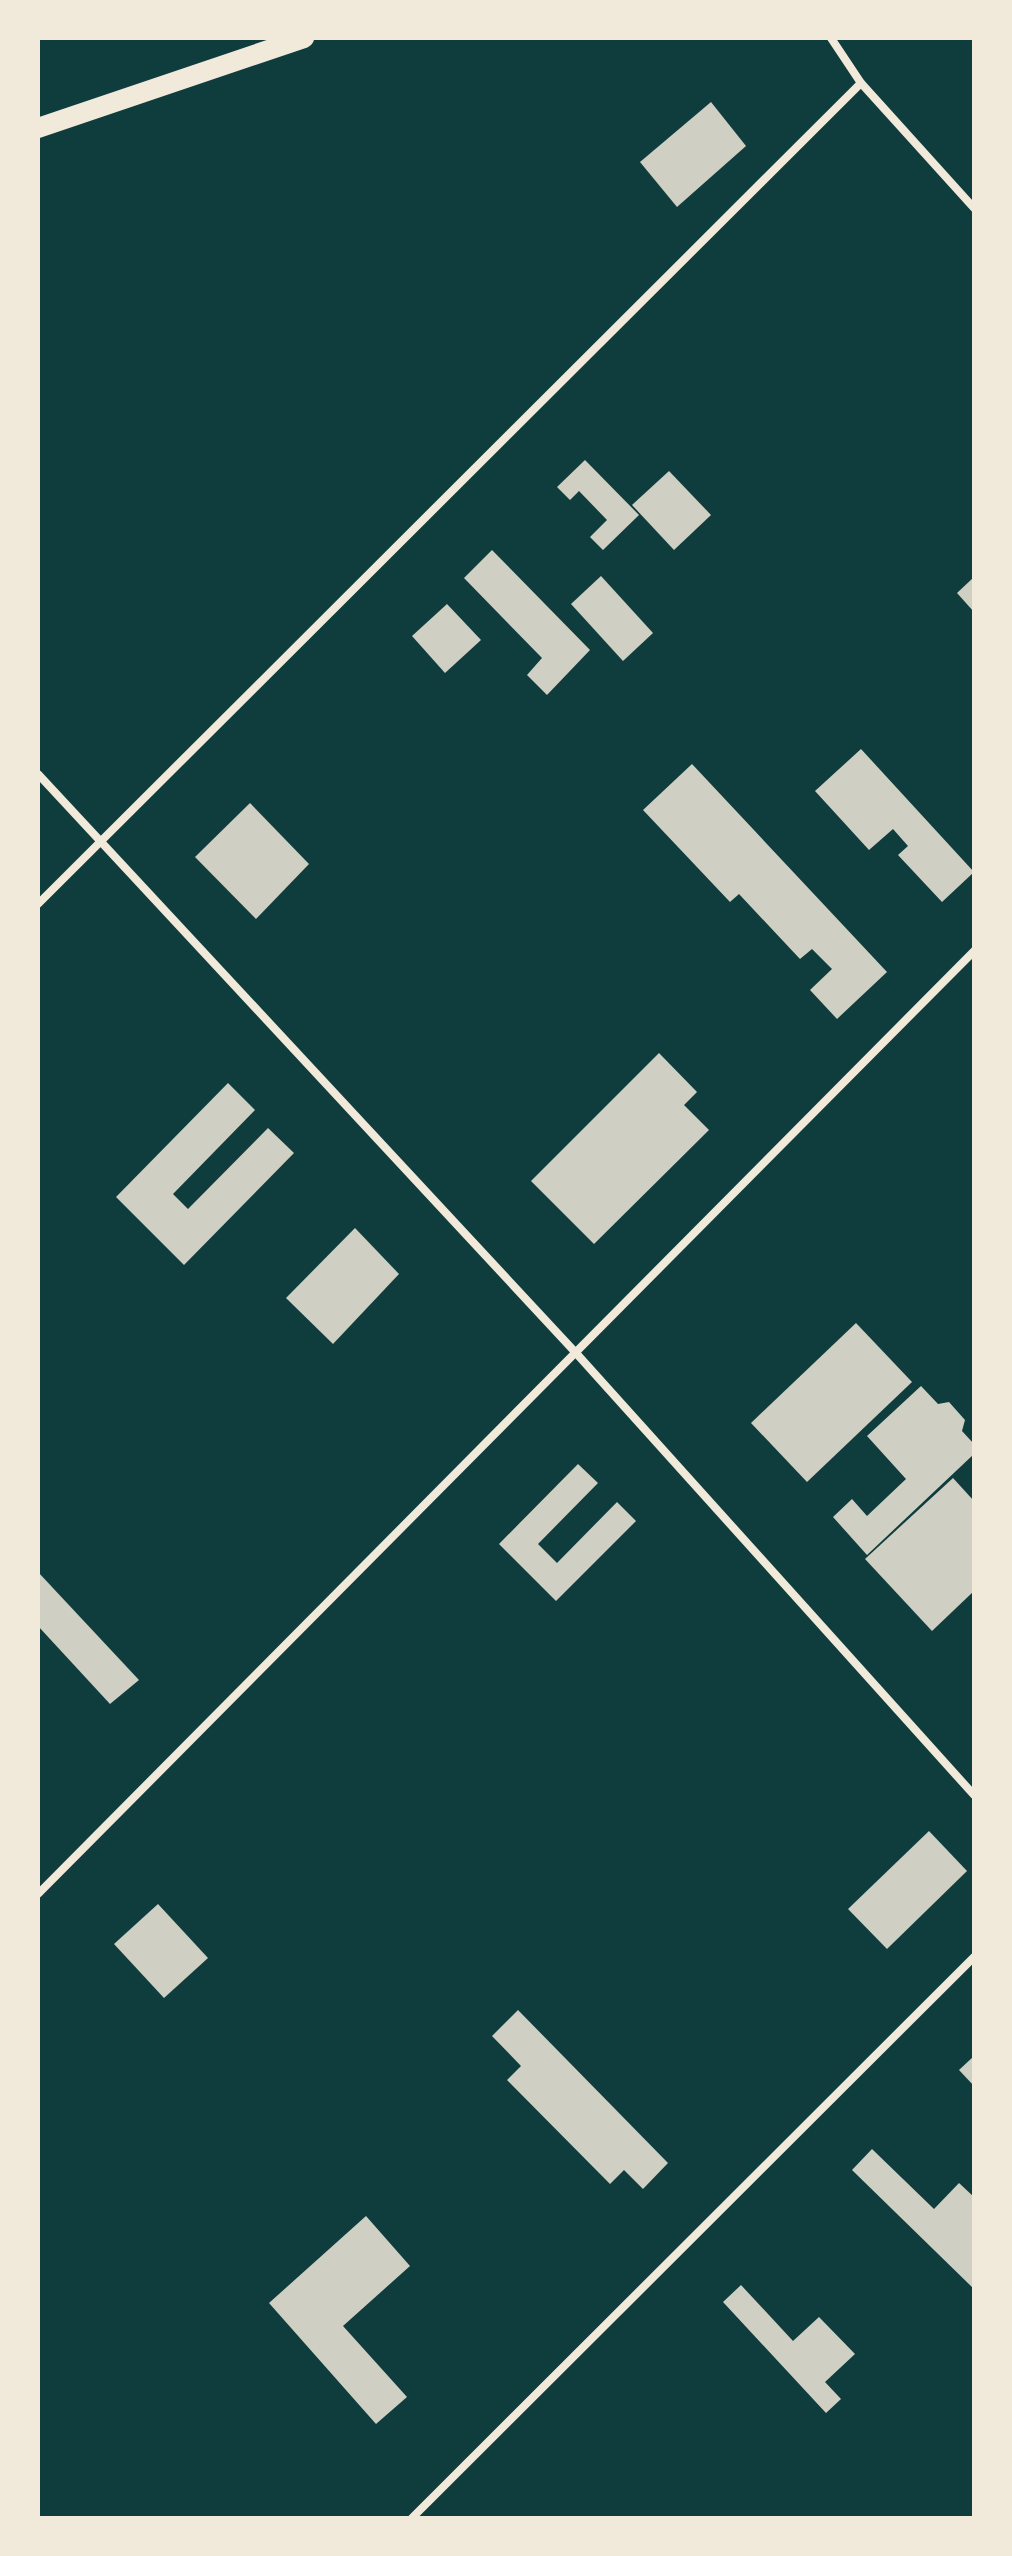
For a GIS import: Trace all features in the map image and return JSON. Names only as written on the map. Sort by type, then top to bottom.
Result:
[{"type":"main road","points":[[38,128],[304,38]]},
{"type":"street","points":[[831,38],[861,83],[974,208]]},
{"type":"street","points":[[38,904],[861,83]]},
{"type":"street","points":[[38,774],[576,1353],[974,1795]]},
{"type":"street","points":[[38,1894],[974,951]]},
{"type":"street","points":[[412,2518],[974,1957]]},
{"type":"building","points":[[711,102],[746,146],[677,207],[640,162]]},
{"type":"building","points":[[585,460],[639,515],[603,550],[590,537],[607,520],[579,491],[570,500],[557,487]]},
{"type":"building","points":[[669,471],[711,515],[674,550],[632,505]]},
{"type":"building","points":[[492,550],[590,650],[547,695],[527,675],[542,658],[464,578]]},
{"type":"building","points":[[601,576],[653,633],[623,661],[571,604]]},
{"type":"building","points":[[974,577],[974,612],[957,593]]},
{"type":"building","points":[[447,604],[481,640],[445,673],[412,636]]},
{"type":"building","points":[[861,749],[974,872],[942,902],[898,855],[908,846],[893,829],[869,850],[815,791]]},
{"type":"building","points":[[692,764],[887,972],[837,1019],[810,990],[832,969],[812,949],[800,959],[739,894],[730,902],[643,810]]},
{"type":"building","points":[[250,803],[309,864],[256,919],[195,857]]},
{"type":"building","points":[[659,1053],[697,1092],[684,1105],[709,1130],[594,1244],[531,1181]]},
{"type":"building","points":[[228,1083],[255,1110],[173,1194],[188,1209],[268,1128],[294,1153],[184,1265],[116,1197]]},
{"type":"building","points":[[355,1228],[399,1274],[333,1344],[286,1298]]},
{"type":"building","points":[[856,1323],[912,1382],[807,1482],[751,1423]]},
{"type":"building","points":[[921,1386],[938,1404],[949,1402],[965,1420],[962,1431],[974,1444],[974,1454],[867,1555],[833,1517],[852,1499],[867,1516],[906,1479],[867,1436]]},
{"type":"building","points":[[578,1464],[598,1483],[538,1544],[557,1563],[617,1502],[636,1521],[556,1601],[499,1544]]},
{"type":"building","points":[[953,1478],[974,1501],[974,1591],[932,1631],[865,1559]]},
{"type":"building","points":[[38,1572],[139,1680],[110,1704],[38,1626]]},
{"type":"building","points":[[929,1831],[967,1871],[887,1949],[848,1909]]},
{"type":"building","points":[[158,1904],[208,1958],[164,1998],[114,1944]]},
{"type":"building","points":[[518,2010],[668,2163],[643,2189],[624,2170],[610,2184],[507,2080],[521,2066],[492,2036]]},
{"type":"building","points":[[974,2056],[974,2086],[959,2070]]},
{"type":"building","points":[[872,2149],[934,2209],[959,2183],[974,2197],[974,2289],[852,2170]]},
{"type":"building","points":[[366,2216],[410,2266],[343,2326],[407,2397],[376,2424],[269,2303]]},
{"type":"building","points":[[741,2285],[793,2341],[819,2317],[855,2354],[825,2382],[841,2399],[826,2413],[723,2302]]}]
